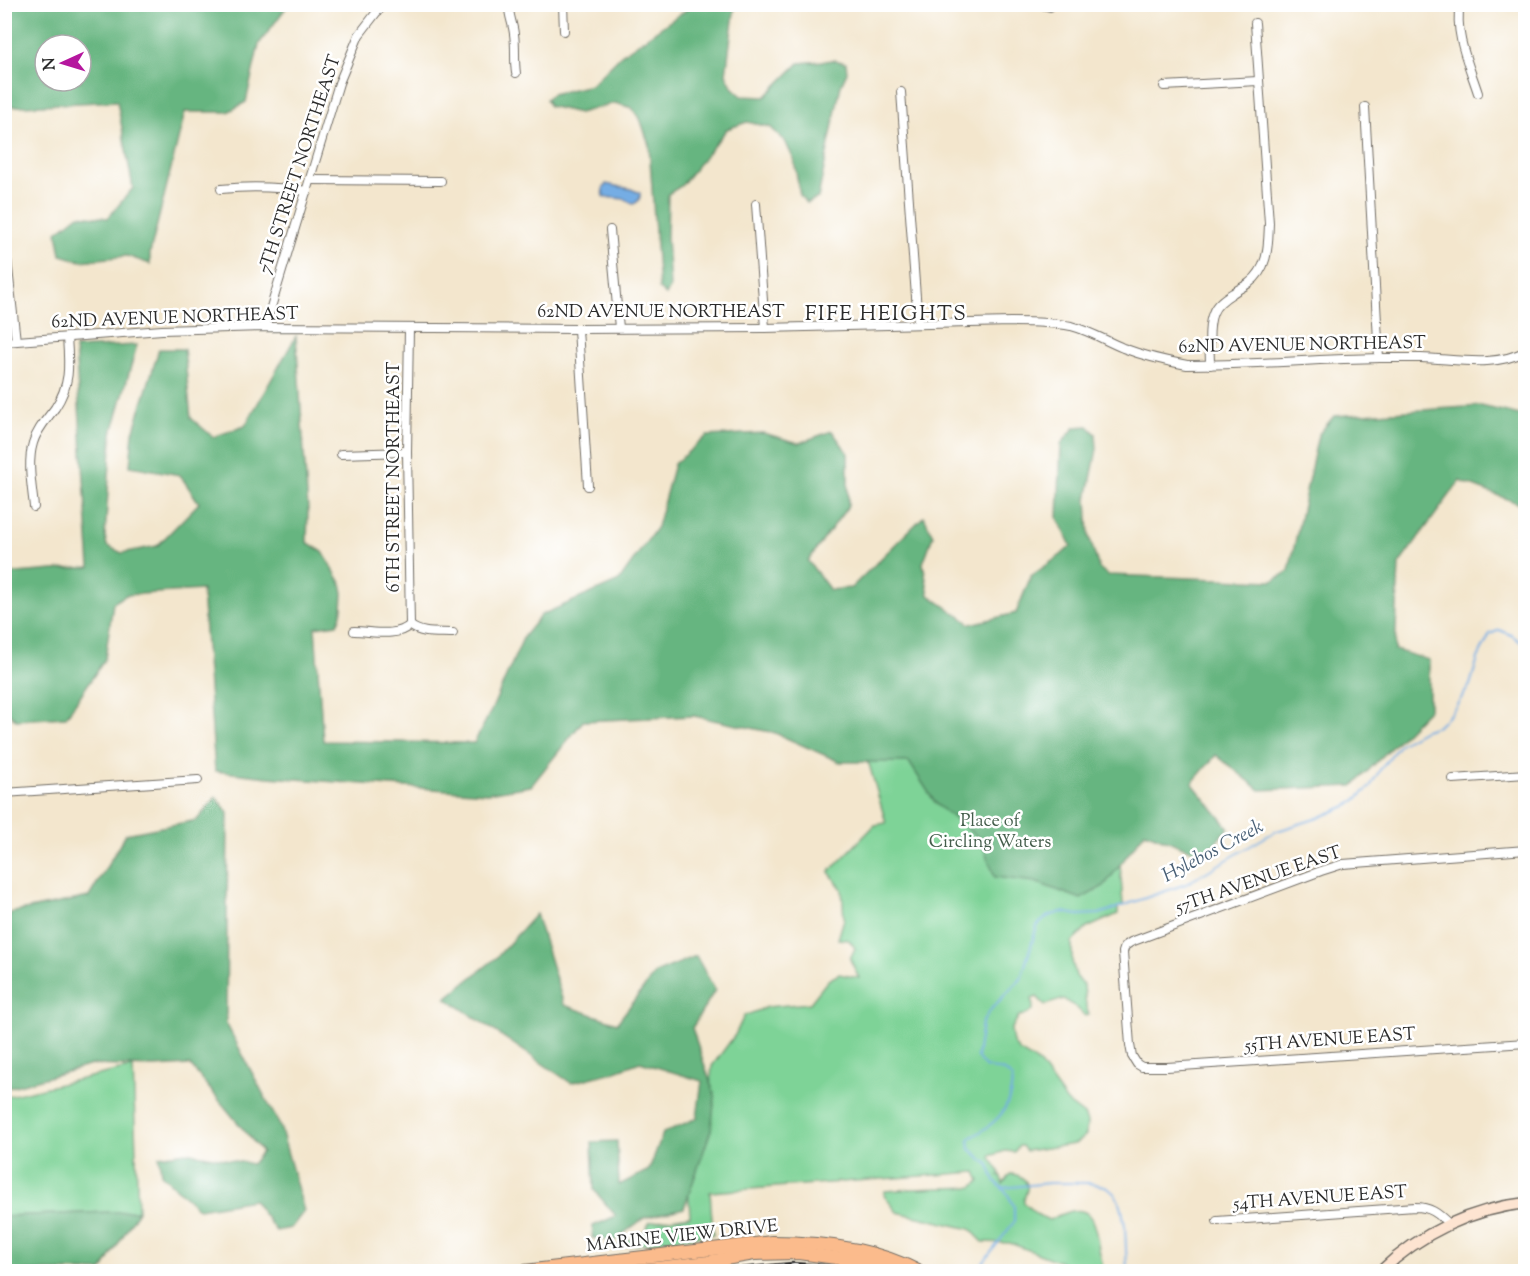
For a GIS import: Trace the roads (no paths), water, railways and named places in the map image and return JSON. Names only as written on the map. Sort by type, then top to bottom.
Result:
[{"type":"main road","points":[[1380,1272],[1407,1249],[1449,1224],[1490,1209],[1526,1203]]},
{"type":"main road","name":"MARINE VIEW DRIVE","points":[[516,1272],[736,1245],[790,1242],[828,1245],[870,1253],[920,1272]]},
{"type":"main road","name":"MARINE VIEW DRIVE","points":[[622,1272],[770,1253],[824,1255],[860,1261],[895,1272]]},
{"type":"street","name":"7TH STREET NORTHEAST","points":[[265,327],[334,98],[354,45],[364,27],[385,4]]},
{"type":"street","points":[[509,4],[514,29],[516,73]]},
{"type":"street","points":[[563,4],[564,31]]},
{"type":"street","points":[[1038,4],[1050,7]]},
{"type":"street","points":[[1460,4],[1458,18],[1460,35],[1478,93]]},
{"type":"street","points":[[1210,365],[1213,313],[1223,299],[1251,282],[1261,271],[1267,257],[1269,223],[1255,23]]},
{"type":"street","points":[[1164,86],[1258,81]]},
{"type":"street","points":[[901,92],[918,324]]},
{"type":"street","points":[[1365,107],[1379,358]]},
{"type":"street","points":[[309,180],[441,181]]},
{"type":"street","points":[[221,189],[286,188],[307,191]]},
{"type":"street","points":[[756,204],[765,328]]},
{"type":"street","points":[[610,230],[619,328]]},
{"type":"street","points":[[4,232],[16,341]]},
{"type":"street","name":"62ND AVENUE NORTHEAST","points":[[4,342],[162,330],[265,327],[765,328],[1050,322],[1074,327],[1122,348],[1187,365],[1379,358],[1449,361],[1496,360],[1515,357],[1526,351]]},
{"type":"street","name":"6TH STREET NORTHEAST","points":[[409,329],[407,452],[410,625]]},
{"type":"street","points":[[578,329],[588,486]]},
{"type":"street","points":[[34,507],[31,460],[33,442],[64,390],[69,371],[68,337]]},
{"type":"street","points":[[341,454],[407,452]]},
{"type":"street","points":[[354,631],[393,633],[406,629],[410,625],[421,631],[453,633]]},
{"type":"street","points":[[1453,779],[1526,774]]},
{"type":"street","points":[[4,793],[198,780]]},
{"type":"street","name":"57TH AVENUE EAST","points":[[1137,1064],[1132,1056],[1130,1045],[1123,952],[1125,946],[1131,942],[1343,864],[1526,850]]},
{"type":"street","name":"55TH AVENUE EAST","points":[[1137,1064],[1146,1067],[1167,1067],[1526,1043]]},
{"type":"street","name":"54TH AVENUE EAST","points":[[1217,1221],[1422,1207],[1433,1210],[1449,1224]]},
{"type":"water","points":[[606,184],[631,189],[640,193],[640,198],[633,204],[624,199],[604,197],[603,189]]},
{"type":"waterway","name":"Hylebos Creek","points":[[976,1272],[1014,1222],[1014,1206],[1007,1193],[995,1181],[989,1165],[970,1149],[969,1139],[1001,1115],[1011,1089],[1012,1077],[1004,1071],[985,1067],[977,1057],[982,1023],[992,1008],[1021,979],[1037,926],[1048,916],[1062,912],[1078,915],[1099,914],[1186,884],[1274,832],[1318,818],[1351,804],[1370,787],[1381,768],[1401,743],[1424,730],[1438,726],[1452,712],[1470,685],[1478,658],[1490,634],[1500,630],[1526,646]]},
{"type":"waterway","points":[[1002,1188],[1049,1183],[1089,1183],[1105,1186],[1115,1194],[1121,1205],[1125,1226],[1127,1272]]},
{"type":"railway","points":[[707,1272],[792,1264],[823,1266],[856,1272]]},
{"type":"district","name":"FIFE HEIGHTS","points":[[886,313]]},
{"type":"park label","name":"Place of Circling Waters","points":[[990,830]]}]
